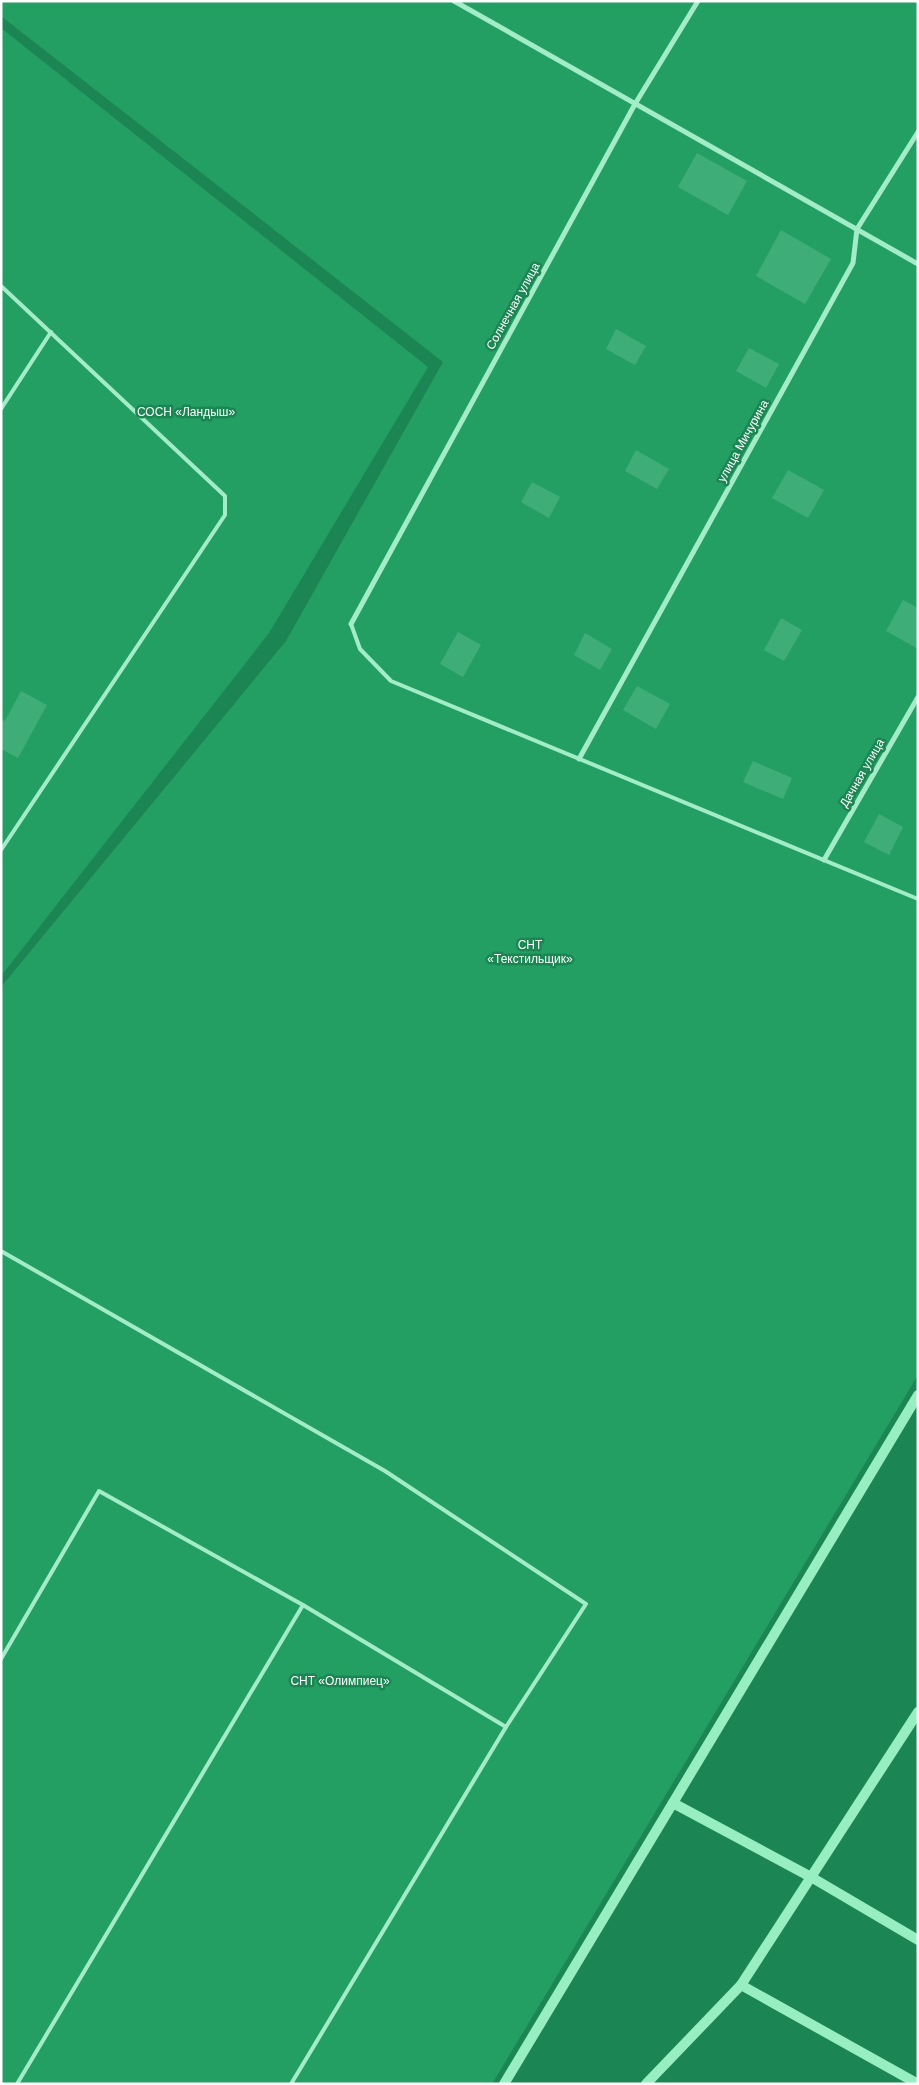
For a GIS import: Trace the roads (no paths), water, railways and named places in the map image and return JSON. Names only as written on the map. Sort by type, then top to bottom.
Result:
[{"type":"street","points":[[454,1],[918,264]]},
{"type":"street","name":"Солнечная улица","points":[[351,624],[634,104],[698,1]]},
{"type":"street","name":"улица Мичурина","points":[[579,759],[852,263],[857,229],[918,132]]},
{"type":"street","name":"Дачная улица","points":[[824,860],[918,697]]},
{"type":"lane","points":[[1,286],[225,496],[224,516],[1,850]]},
{"type":"lane","points":[[1,409],[51,332]]},
{"type":"lane","points":[[351,624],[360,650],[392,681],[918,899]]},
{"type":"lane","points":[[1,1251],[385,1472],[586,1604],[506,1727],[291,2084]]},
{"type":"lane","points":[[1,1659],[99,1491],[303,1605],[506,1727]]},
{"type":"lane","points":[[18,2084],[303,1605]]},
{"type":"waterway","points":[[504,2084],[918,1395]]},
{"type":"waterway","points":[[646,2084],[741,1985],[918,1712]]},
{"type":"waterway","points":[[673,1803],[811,1877],[918,1940]]},
{"type":"waterway","points":[[741,1985],[918,2084]]},
{"type":"park label","name":"СОСН «Ландыш»","points":[[186,412]]},
{"type":"park label","name":"СНТ «Текстильщик»","points":[[530,952]]},
{"type":"park label","name":"СНТ «Олимпиец»","points":[[340,1681]]}]
